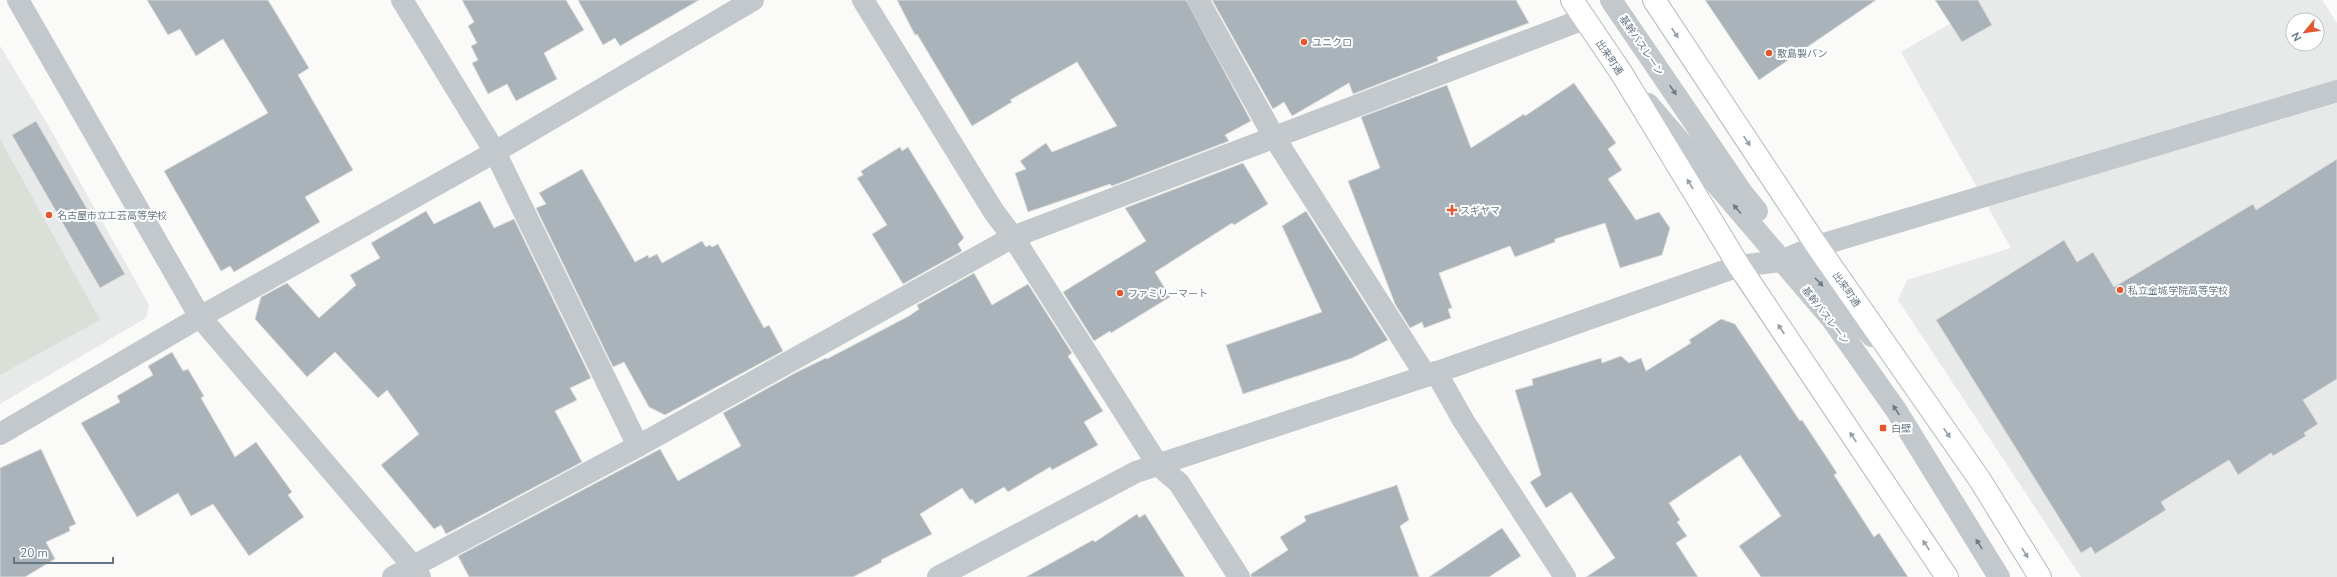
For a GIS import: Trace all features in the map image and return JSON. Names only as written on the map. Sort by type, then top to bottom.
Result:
[{"type":"main road","name":"出来町通","points":[[1572,0],[1622,74],[1739,266],[1948,577]]},
{"type":"main road","name":"出来町通","points":[[1654,0],[1817,246],[1980,480],[2040,577]]},
{"type":"street","points":[[18,0],[200,317],[416,571]]},
{"type":"street","points":[[402,0],[495,152],[638,446]]},
{"type":"street","points":[[0,434],[200,317],[495,152],[753,0]]},
{"type":"street","points":[[863,0],[994,212],[1013,237],[1158,465],[1179,483],[1239,577]]},
{"type":"street","points":[[1198,0],[1274,137],[1566,577]]},
{"type":"street","name":"基幹バスレーン","points":[[1611,0],[1787,258],[1896,410],[1999,577]]},
{"type":"street","points":[[393,577],[416,571],[1013,237],[1584,19]]},
{"type":"street","name":"基幹バスレーン","points":[[1622,74],[1787,258],[1900,366]]},
{"type":"street","points":[[938,577],[1136,472],[1431,374],[1739,266],[1787,258],[1817,246],[2337,91]]},
{"type":"shaded area","name":"私立金城学院高等学校","points":[[1954,0],[2322,0],[2337,23],[2337,577],[2081,577],[1898,300],[1907,280],[2011,248],[1901,52],[1963,16]]},
{"type":"shaded area","name":"名古屋市立工芸高等学校","points":[[0,46],[48,125],[149,305],[146,318],[0,404]]},
{"type":"shaded area","points":[[0,139],[100,320],[0,375]]},
{"type":"building","points":[[147,0],[268,0],[309,68],[298,75],[353,170],[305,197],[320,222],[234,272],[230,266],[221,271],[164,171],[268,113],[223,39],[196,56],[180,29],[168,35]]},
{"type":"building","points":[[462,0],[566,0],[584,30],[544,53],[557,79],[516,101],[507,84],[488,94],[472,63],[478,60],[471,46],[477,43],[468,26],[474,22]]},
{"type":"building","points":[[578,0],[699,0],[620,46],[615,38],[603,45]]},
{"type":"building","points":[[897,0],[1186,0],[1251,121],[1225,135],[1229,141],[1112,186],[1110,184],[1028,212],[1015,173],[1026,169],[1020,161],[1046,143],[1052,152],[1117,126],[1077,62],[1010,100],[1012,102],[972,126],[917,34],[915,35]]},
{"type":"building","points":[[1212,0],[1516,0],[1529,23],[1437,57],[1438,61],[1353,94],[1349,83],[1292,116],[1284,102],[1273,109]]},
{"type":"building","name":"敷島製パン","points":[[1705,0],[1876,0],[1759,80]]},
{"type":"building","points":[[1935,0],[1978,0],[1992,25],[1962,42]]},
{"type":"building","points":[[1574,83],[1616,143],[1608,149],[1622,170],[1608,179],[1636,220],[1659,212],[1670,228],[1662,255],[1620,268],[1605,223],[1555,239],[1555,242],[1515,257],[1510,246],[1439,273],[1452,308],[1448,309],[1451,318],[1424,328],[1422,322],[1410,328],[1395,304],[1348,181],[1380,168],[1361,117],[1447,85],[1471,148],[1524,114],[1525,116]]},
{"type":"building","points":[[36,121],[125,274],[100,288],[12,135]]},
{"type":"building","points":[[900,147],[902,151],[908,147],[964,238],[958,244],[962,251],[903,284],[872,234],[887,225],[857,178],[863,175],[861,171]]},
{"type":"building","points":[[2337,159],[2337,379],[2303,400],[2318,424],[2304,433],[2306,436],[2273,456],[2271,453],[2238,475],[2229,460],[2161,502],[2166,510],[2095,554],[2091,547],[2081,553],[1936,320],[2064,240],[2077,262],[2093,252],[2114,287],[2253,204],[2256,210]]},
{"type":"building","points":[[1243,163],[1268,204],[1234,225],[1232,223],[1155,272],[1170,297],[1111,333],[1110,331],[1094,341],[1063,292],[1146,241],[1125,208]]},
{"type":"building","points":[[582,169],[635,262],[648,255],[649,258],[657,254],[662,263],[702,241],[706,247],[710,245],[712,247],[718,244],[764,328],[769,325],[783,351],[665,415],[649,407],[624,362],[613,367],[536,208],[546,204],[539,193]]},
{"type":"building","points":[[480,201],[494,228],[514,219],[591,378],[570,388],[577,400],[555,411],[582,462],[446,534],[441,525],[434,529],[381,465],[419,434],[387,390],[378,398],[335,352],[307,377],[255,319],[261,297],[287,283],[319,318],[356,285],[350,275],[380,258],[371,243],[426,211],[434,224]]},
{"type":"building","points":[[1306,211],[1388,340],[1352,358],[1243,394],[1226,345],[1322,312],[1282,226]]},
{"type":"building","points":[[974,273],[992,305],[1028,284],[1072,353],[1068,356],[1103,411],[1084,422],[1098,445],[1052,470],[1050,467],[1008,492],[1004,487],[975,504],[972,499],[970,500],[962,488],[920,514],[932,534],[881,560],[882,562],[853,577],[469,577],[458,556],[660,449],[678,481],[741,446],[723,413],[795,373],[826,358],[827,359],[909,316],[919,309],[917,305]]},
{"type":"building","points":[[1721,319],[1735,324],[1837,473],[1834,475],[1874,537],[1879,533],[1908,577],[1761,577],[1739,546],[1781,516],[1740,455],[1669,503],[1680,520],[1677,522],[1687,536],[1676,543],[1698,577],[1586,577],[1615,558],[1571,492],[1546,508],[1530,482],[1541,475],[1515,390],[1533,385],[1532,379],[1601,358],[1602,363],[1621,356],[1629,363],[1641,358],[1646,371],[1691,343],[1689,340]]},
{"type":"building","points":[[172,352],[183,371],[188,369],[204,396],[201,398],[235,457],[256,442],[292,492],[288,495],[304,517],[249,556],[213,504],[191,516],[178,493],[137,517],[81,423],[120,402],[117,396],[153,375],[148,366]]},
{"type":"building","points":[[41,449],[76,524],[69,527],[70,531],[46,542],[55,559],[25,577],[0,577],[0,468]]},
{"type":"building","points":[[1397,485],[1409,520],[1400,526],[1419,577],[1251,577],[1251,574],[1288,550],[1280,537],[1306,521],[1304,516]]},
{"type":"building","points":[[1137,514],[1139,518],[1145,514],[1185,577],[1026,577],[1093,540],[1095,542]]},
{"type":"building","points":[[1502,528],[1521,556],[1489,577],[1429,577]]},
{"type":"place","name":"ユニクロ","points":[[1304,42]]},
{"type":"place","name":"敷島製パン","points":[[1769,53]]},
{"type":"place","name":"スギヤマ","points":[[1452,210]]},
{"type":"place","name":"名古屋市立工芸高等学校","points":[[49,215]]},
{"type":"place","name":"私立金城学院高等学校","points":[[2120,290]]},
{"type":"place","name":"ファミリーマート","points":[[1120,293]]},
{"type":"place","name":"白壁","points":[[1883,428]]}]
